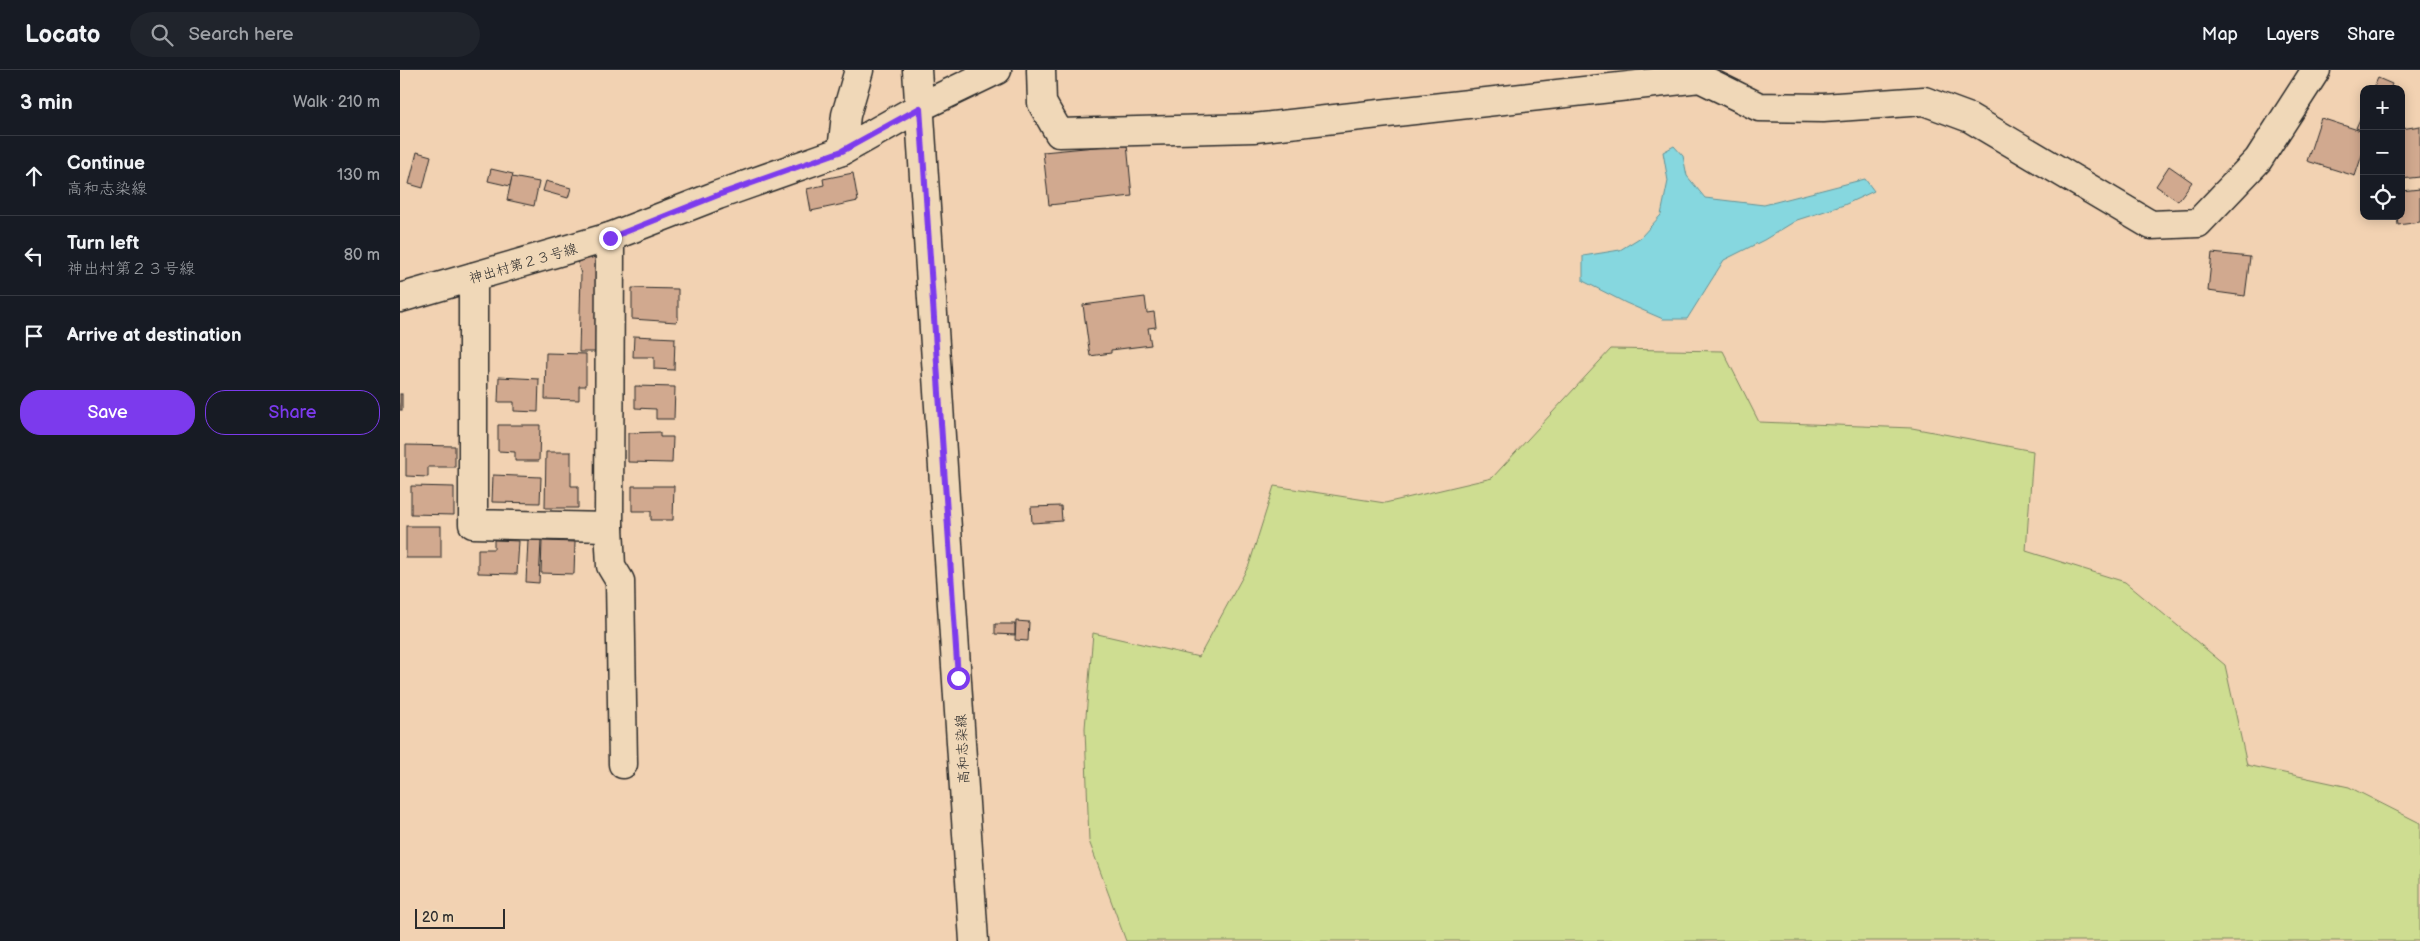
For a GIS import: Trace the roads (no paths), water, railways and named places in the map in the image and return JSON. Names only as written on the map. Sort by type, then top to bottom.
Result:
[{"type":"street","points":[[842,151],[846,115],[859,70]]},
{"type":"street","name":"高和志染線","points":[[917,70],[974,941]]},
{"type":"street","name":"神出村第２３号線","points":[[400,298],[610,238],[718,195],[842,151],[920,108],[997,70]]},
{"type":"street","points":[[1041,70],[1042,104],[1060,133],[1254,128],[1700,78],[1759,107],[1823,108],[1924,100],[1970,118],[2151,225],[2198,223],[2258,160],[2316,70]]},
{"type":"street","points":[[610,238],[610,527],[611,566],[620,581],[623,764]]},
{"type":"street","points":[[473,277],[473,524],[610,527]]},
{"type":"water","points":[[1674,146],[1683,156],[1687,176],[1705,198],[1764,205],[1865,179],[1874,191],[1844,205],[1797,220],[1764,240],[1724,260],[1687,319],[1663,319],[1583,281],[1583,256],[1620,250],[1641,237],[1661,215],[1668,181],[1663,152]]}]
